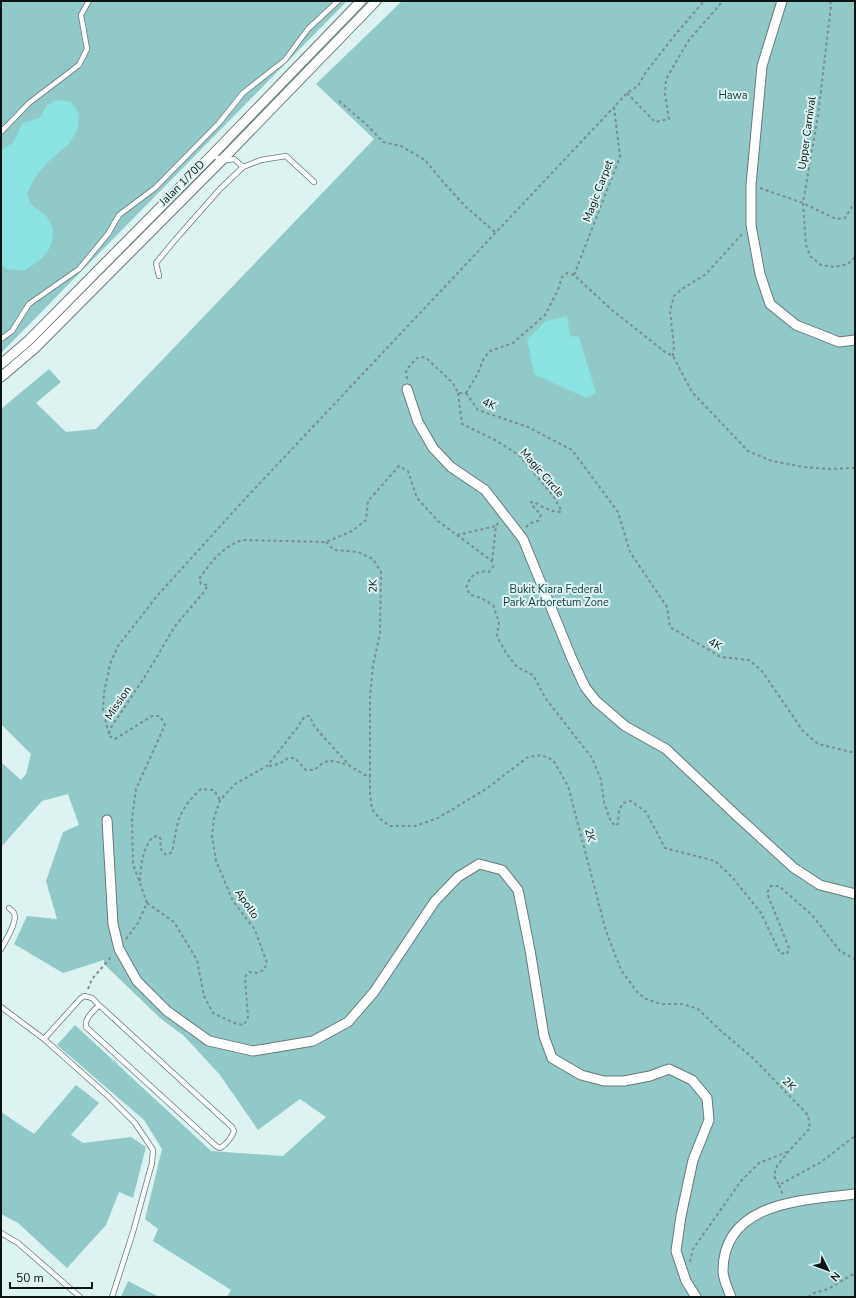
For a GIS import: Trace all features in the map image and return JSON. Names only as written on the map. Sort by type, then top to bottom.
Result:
[{"type":"street","name":"Jalan 1/70D","points":[[1,364],[28,341],[213,154],[361,1]]},
{"type":"street","name":"Jalan 1/70D","points":[[1,377],[35,348],[221,161],[376,1]]},
{"type":"street","points":[[782,1],[762,66],[752,185],[750,225],[760,274],[770,304],[796,325],[839,342],[855,340]]},
{"type":"street","points":[[408,389],[418,422],[433,448],[451,467],[485,490],[523,539],[572,659],[585,687],[596,701],[625,726],[666,748],[794,868],[820,885],[855,894]]},
{"type":"street","points":[[107,820],[113,924],[119,949],[137,981],[167,1011],[209,1042],[253,1051],[314,1041],[348,1022],[374,992],[435,901],[458,877],[480,864],[502,870],[518,890],[530,950],[544,1036],[552,1058],[581,1076],[604,1081],[624,1081],[650,1076],[669,1069],[692,1080],[707,1098],[709,1120],[693,1160],[681,1216],[676,1251],[686,1281],[696,1297]]},
{"type":"street","points":[[731,1297],[723,1272],[725,1253],[732,1236],[739,1226],[754,1215],[786,1203],[855,1194]]},
{"type":"lane","points":[[1,132],[29,103],[78,65],[87,49],[81,15],[89,1]]},
{"type":"lane","points":[[1,339],[12,331],[29,304],[78,269],[108,234],[119,215],[155,188],[219,123],[243,93],[285,60],[308,29],[338,1]]},
{"type":"lane","points":[[213,154],[221,161],[234,159],[244,167]]},
{"type":"lane","points":[[159,276],[156,263],[220,189],[244,167],[261,160],[286,156],[314,182]]},
{"type":"lane","points":[[1,949],[12,928],[15,918],[14,914],[9,908]]},
{"type":"lane","points":[[44,1039],[80,999],[84,996],[92,998],[232,1127],[234,1131],[233,1135],[223,1146],[220,1148],[216,1146],[86,1026],[85,1023],[87,1018],[99,1005]]},
{"type":"lane","points":[[1,1007],[44,1039],[108,1096],[135,1123],[153,1150],[152,1163],[133,1232],[112,1297]]},
{"type":"lane","points":[[1,1233],[18,1243],[80,1297]]},
{"type":"path","points":[[109,736],[103,711],[104,693],[110,664],[118,646],[157,596],[244,500],[626,93],[638,86],[646,72],[675,34],[704,1]]},
{"type":"path","points":[[626,93],[655,122],[670,119],[665,94],[666,79],[689,40],[724,1]]},
{"type":"path","name":"Upper Carnival","points":[[832,1],[818,116],[803,203],[806,246],[810,256],[821,265],[834,267],[848,264],[855,257]]},
{"type":"path","points":[[339,101],[368,126],[383,142],[401,146],[425,160],[466,207],[496,233]]},
{"type":"path","name":"Magic Carpet","points":[[574,275],[620,157],[614,107]]},
{"type":"path","points":[[752,185],[803,203],[836,219],[845,218],[855,202]]},
{"type":"path","points":[[673,356],[674,346],[670,311],[674,296],[682,288],[706,274],[750,225]]},
{"type":"path","points":[[408,389],[406,370],[417,358],[426,357],[453,383],[458,393],[466,393],[477,375],[484,358],[490,351],[513,343],[545,315],[558,290],[562,277],[567,273],[574,275],[612,310],[673,356],[692,392],[748,451],[772,462],[830,469],[855,468]]},
{"type":"path","name":"Magic Circle","points":[[458,393],[462,424],[495,440],[519,455],[554,497],[561,510],[561,512],[558,512],[546,509],[534,502],[531,502],[541,515],[538,521],[531,523],[525,529],[523,539]]},
{"type":"path","name":"4K","points":[[466,393],[478,410],[528,427],[572,450],[618,512],[630,552],[667,607],[670,627],[721,657],[749,660],[762,672],[803,731],[818,744],[851,752],[855,751]]},
{"type":"path","points":[[326,542],[352,531],[366,520],[368,501],[399,466],[408,471],[417,498],[438,521],[492,561]]},
{"type":"path","points":[[504,513],[496,526],[492,561],[494,567],[489,572],[482,571],[476,574],[469,580],[466,588],[471,595],[481,598],[493,605],[500,622],[497,636],[506,653],[516,667],[533,675],[546,699],[592,758],[601,780],[604,802],[611,822],[616,826],[618,823],[619,810],[623,803],[631,801],[646,812],[665,848],[715,861],[732,876],[761,913],[780,953],[787,954],[789,948],[767,892],[771,886],[779,886],[812,915],[840,951],[855,959]]},
{"type":"path","points":[[457,535],[496,526]]},
{"type":"path","name":"Mission","points":[[147,903],[134,864],[132,818],[136,789],[166,725],[160,716],[152,716],[115,738],[109,736],[110,729],[146,675],[175,626],[204,592],[208,585],[201,584],[199,579],[212,561],[233,543],[243,540],[326,542]]},
{"type":"path","name":"2K","points":[[326,542],[334,550],[358,552],[373,559],[381,572],[380,634],[370,698],[370,794],[372,809],[379,818],[390,826],[415,826],[438,818],[480,793],[528,757],[542,755],[553,760],[568,786],[606,931],[621,970],[638,993],[646,999],[661,1004],[683,1004],[698,1009],[722,1032],[753,1058],[808,1115],[810,1128],[777,1166],[774,1176],[779,1185],[821,1162],[855,1136]]},
{"type":"path","name":"Apollo","points":[[147,903],[174,922],[197,960],[204,996],[214,1013],[244,1025],[248,1017],[245,977],[248,972],[256,973],[264,970],[267,963],[255,930],[233,901],[216,861],[212,836],[214,818],[220,800],[235,784],[267,766],[298,728],[305,716],[310,716],[313,724],[320,733],[350,766],[370,778]]},
{"type":"path","points":[[267,766],[279,764],[288,758],[295,758],[306,770],[315,770],[321,763],[332,761],[350,766]]},
{"type":"path","points":[[140,882],[143,855],[148,842],[153,837],[158,836],[161,840],[160,848],[163,853],[167,855],[172,852],[177,825],[192,797],[201,789],[214,790],[220,800]]},
{"type":"path","points":[[84,996],[92,979],[119,949],[138,923],[147,903]]},
{"type":"path","points":[[686,1281],[693,1249],[720,1209],[742,1181],[759,1163],[788,1152]]},
{"type":"path","points":[[808,1297],[814,1293],[828,1289],[855,1273]]},
{"type":"green space","points":[[1,1],[347,1],[1,353]]},
{"type":"green space","name":"Bukit Kiara Federal Park Arboretum Zone","points":[[402,1],[855,1],[855,1297],[227,1297],[231,1290],[153,1241],[158,1229],[145,1219],[162,1149],[144,1120],[57,1045],[75,1025],[211,1151],[283,1156],[326,1117],[300,1099],[258,1130],[220,1075],[184,1036],[160,1018],[104,964],[104,960],[63,973],[14,944],[27,916],[57,919],[46,881],[63,832],[79,825],[68,794],[42,801],[1,847],[1,762],[21,780],[26,774],[31,754],[1,724],[1,409],[49,369],[61,382],[36,403],[66,432],[96,429],[374,139],[316,84]]},
{"type":"green space","points":[[76,1085],[99,1103],[71,1135],[83,1143],[131,1137],[146,1147],[133,1198],[119,1192],[106,1225],[67,1268],[18,1223],[1,1214],[1,1112],[34,1134]]},
{"type":"green space","points":[[128,1281],[159,1297],[121,1297]]},
{"type":"shaded area","points":[[57,100],[71,102],[79,113],[78,129],[69,144],[48,162],[36,176],[27,193],[32,205],[46,216],[52,225],[52,241],[44,256],[24,271],[7,269],[1,265],[1,150],[13,143],[22,124],[40,117],[47,105]]},
{"type":"shaded area","points":[[567,316],[570,336],[579,337],[596,393],[586,398],[534,374],[527,339],[546,321]]},
{"type":"park label","name":"Hawa","points":[[733,95]]}]
